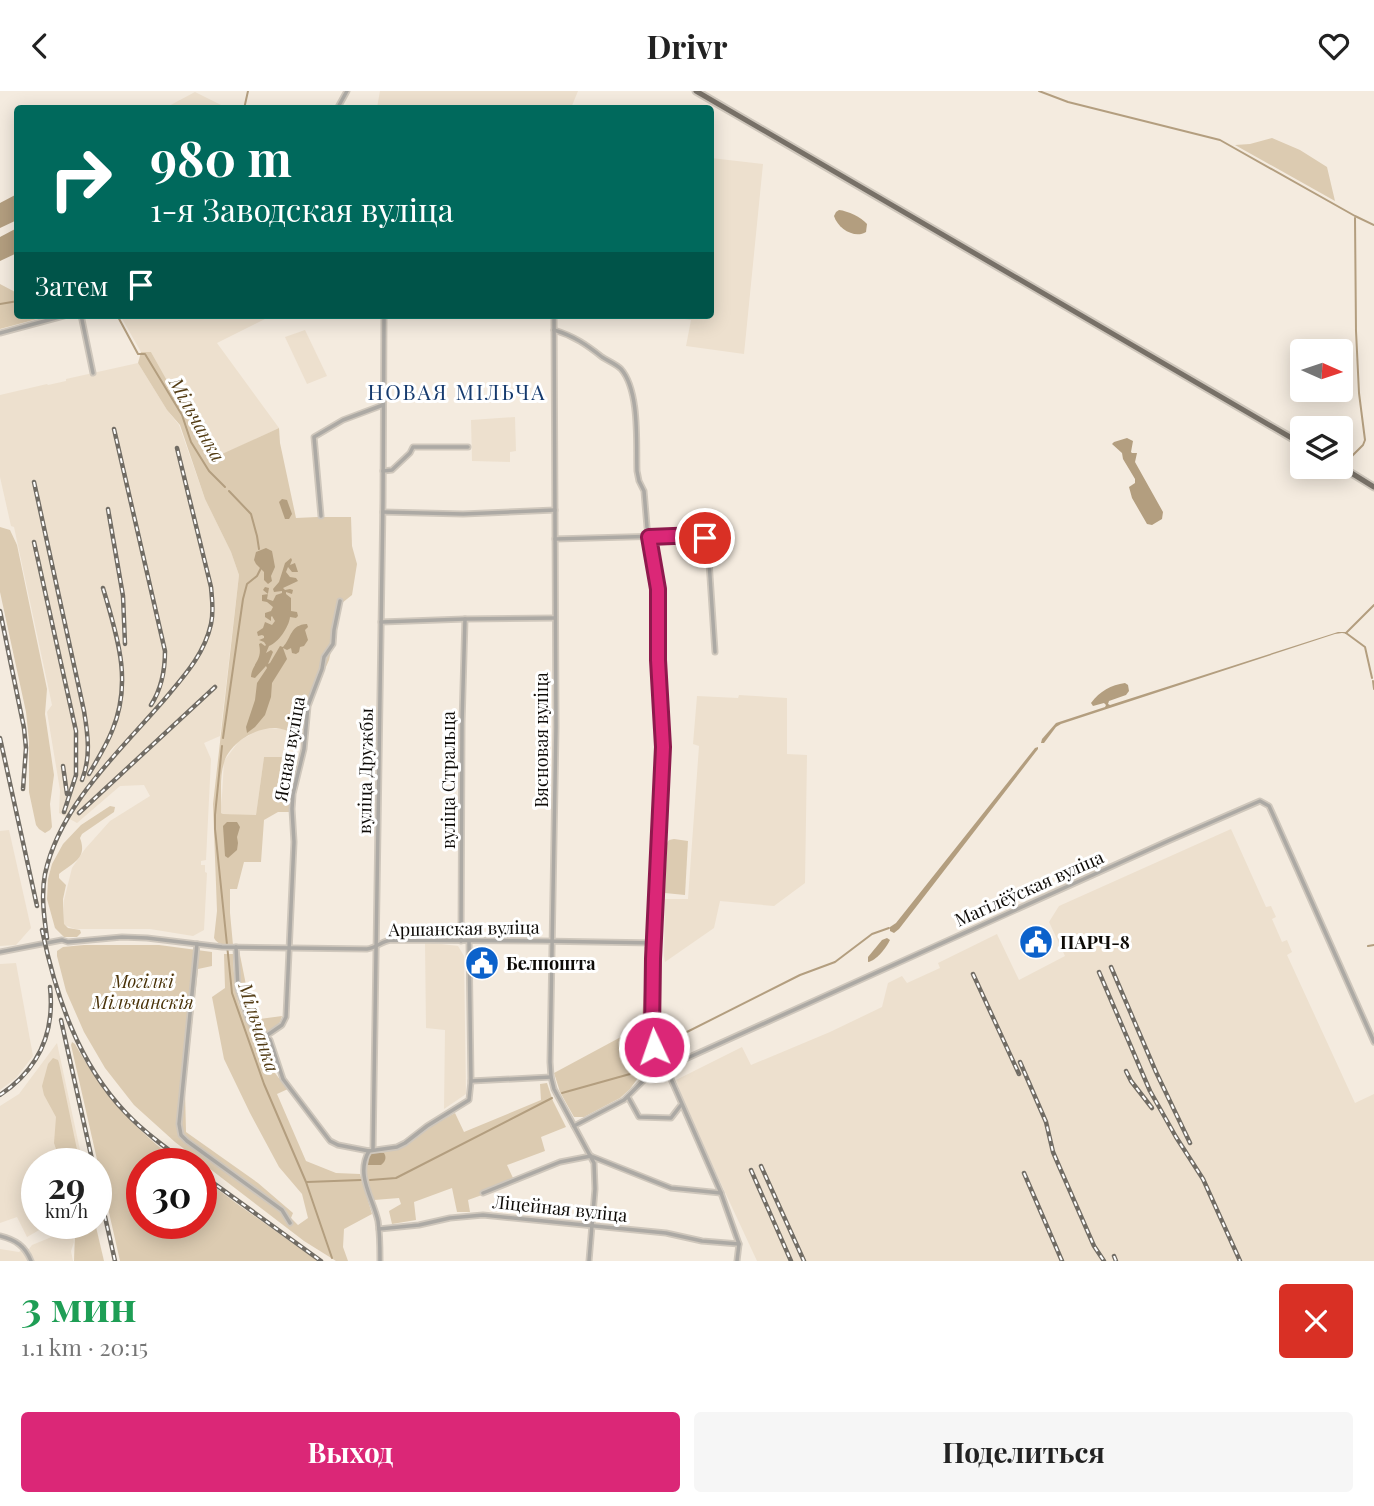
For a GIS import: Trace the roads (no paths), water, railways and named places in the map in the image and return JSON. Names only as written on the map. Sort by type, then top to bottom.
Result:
[{"type":"main road","points":[[696,91],[1290,437]]},
{"type":"main road","points":[[1353,475],[1374,487]]},
{"type":"street","points":[[0,333],[52,319]]},
{"type":"street","points":[[82,319],[93,373]]},
{"type":"street","name":"вуліца Дружбы","points":[[380,1261],[379,1229],[364,1177],[366,1156],[371,1150],[378,945],[384,319]]},
{"type":"street","name":"Вясновая вуліца","points":[[554,319],[556,727],[551,1077],[554,1089],[591,1156]]},
{"type":"street","points":[[554,330],[584,342],[609,362],[620,367],[636,407],[637,471],[644,491],[647,527],[658,589],[658,660],[663,747],[654,943],[653,1039],[721,1193],[739,1244],[737,1261]]},
{"type":"street","points":[[321,516],[314,437],[343,420],[383,405]]},
{"type":"street","points":[[383,471],[392,470],[413,447],[468,447]]},
{"type":"street","points":[[383,512],[463,514],[555,510]]},
{"type":"street","points":[[555,539],[698,535],[705,538],[708,546],[715,652]]},
{"type":"street","name":"Ясная вуліца","points":[[266,1036],[282,1025],[286,1017],[294,842],[293,794],[304,749],[308,706],[322,670],[324,657],[333,643],[340,601]]},
{"type":"street","points":[[381,622],[555,618]]},
{"type":"street","name":"вуліца Стральца","points":[[461,941],[465,619]]},
{"type":"street","name":"Магілёўская вуліца","points":[[574,1126],[628,1097],[645,1079],[666,1068],[1260,801],[1269,806],[1374,1041]]},
{"type":"street","name":"Аршанская вуліца","points":[[0,952],[62,940],[68,942],[122,937],[222,947],[367,949],[391,940],[654,943]]},
{"type":"street","points":[[234,947],[240,999],[251,1024],[271,1043],[283,1079],[330,1141],[338,1145],[371,1150],[401,1146],[469,1100],[469,941]]},
{"type":"street","points":[[197,944],[179,1124],[181,1135],[282,1210],[290,1223]]},
{"type":"street","points":[[471,1081],[551,1077]]},
{"type":"street","points":[[628,1097],[639,1117],[671,1118],[682,1105]]},
{"type":"street","points":[[483,1193],[560,1162],[591,1156],[671,1188],[721,1193]]},
{"type":"street","points":[[589,1261],[595,1174],[591,1156]]},
{"type":"street","name":"Ліцейная вуліца","points":[[379,1229],[483,1215],[667,1233],[702,1241],[739,1244]]},
{"type":"street","points":[[0,1236],[23,1247],[31,1261]]},
{"type":"waterway","points":[[245,105],[248,91]]},
{"type":"waterway","points":[[1039,91],[1068,102],[1220,140],[1374,225]]},
{"type":"waterway","points":[[1353,455],[1365,440],[1359,393],[1356,331],[1355,218]]},
{"type":"waterway","name":"Мільчанка","points":[[0,304],[14,302]]},
{"type":"waterway","name":"Мільчанка","points":[[119,319],[138,354],[145,354],[182,415],[191,442],[209,471],[225,487]]},
{"type":"waterway","name":"Мільчанка","points":[[229,491],[251,514],[259,549]]},
{"type":"waterway","name":"Мільчанка","points":[[223,738],[243,599],[247,584],[257,576],[261,568]]},
{"type":"waterway","points":[[1346,633],[1374,605]]},
{"type":"waterway","points":[[1346,633],[1365,647],[1372,678]]},
{"type":"waterway","points":[[1373,681],[1374,689]]},
{"type":"waterway","name":"Мільчанка","points":[[222,746],[215,829],[232,993],[264,1084],[306,1182],[332,1258]]},
{"type":"waterway","points":[[660,1047],[800,975],[835,962],[872,934],[889,928]]},
{"type":"waterway","points":[[1368,946],[1374,945]]},
{"type":"waterway","points":[[562,1093],[630,1074],[650,1056]]},
{"type":"waterway","points":[[370,1180],[396,1178],[552,1098]]},
{"type":"waterway","points":[[307,1182],[361,1180]]},
{"type":"railway","points":[[114,429],[165,651],[162,679],[151,705]]},
{"type":"railway","points":[[47,938],[43,906],[45,874],[64,825],[93,781],[186,674],[204,646],[211,624],[211,587],[177,448]]},
{"type":"railway","points":[[34,482],[84,711],[88,754],[82,780]]},
{"type":"railway","points":[[108,509],[123,596],[125,644]]},
{"type":"railway","points":[[34,542],[76,731],[76,775],[64,812]]},
{"type":"railway","points":[[89,774],[112,731],[121,694],[118,641],[103,588]]},
{"type":"railway","points":[[0,611],[24,728],[26,748],[23,789]]},
{"type":"railway","points":[[79,813],[215,687]]},
{"type":"railway","points":[[0,738],[37,906]]},
{"type":"railway","points":[[63,766],[67,794]]},
{"type":"railway","points":[[42,930],[62,1004],[82,1051],[109,1093],[133,1120],[167,1148]]},
{"type":"railway","points":[[1111,967],[1190,1143]]},
{"type":"railway","points":[[1099,972],[1150,1091],[1203,1179],[1240,1261]]},
{"type":"railway","points":[[973,974],[1019,1074]]},
{"type":"railway","points":[[0,1095],[25,1074],[42,1049],[50,1020],[50,987]]},
{"type":"railway","points":[[61,1020],[89,1148]]},
{"type":"railway","points":[[1020,1062],[1046,1122],[1053,1152],[1094,1246],[1104,1261]]},
{"type":"railway","points":[[1126,1071],[1152,1108]]},
{"type":"railway","points":[[761,1166],[804,1261]]},
{"type":"railway","points":[[751,1170],[791,1261]]},
{"type":"railway","points":[[1024,1173],[1062,1261]]},
{"type":"railway","points":[[217,1186],[321,1261]]},
{"type":"railway","points":[[110,1239],[115,1261]]},
{"type":"railway","points":[[1114,1256],[1116,1261]]},
{"type":"place","name":"ПАРЧ-8","points":[[1036,942]]},
{"type":"place","name":"Белпошта","points":[[482,963]]},
{"type":"district","name":"НОВАЯ МІЛЬЧА","points":[[457,391]]},
{"type":"park label","name":"Могілкі Мільчанскія","points":[[143,992]]}]
